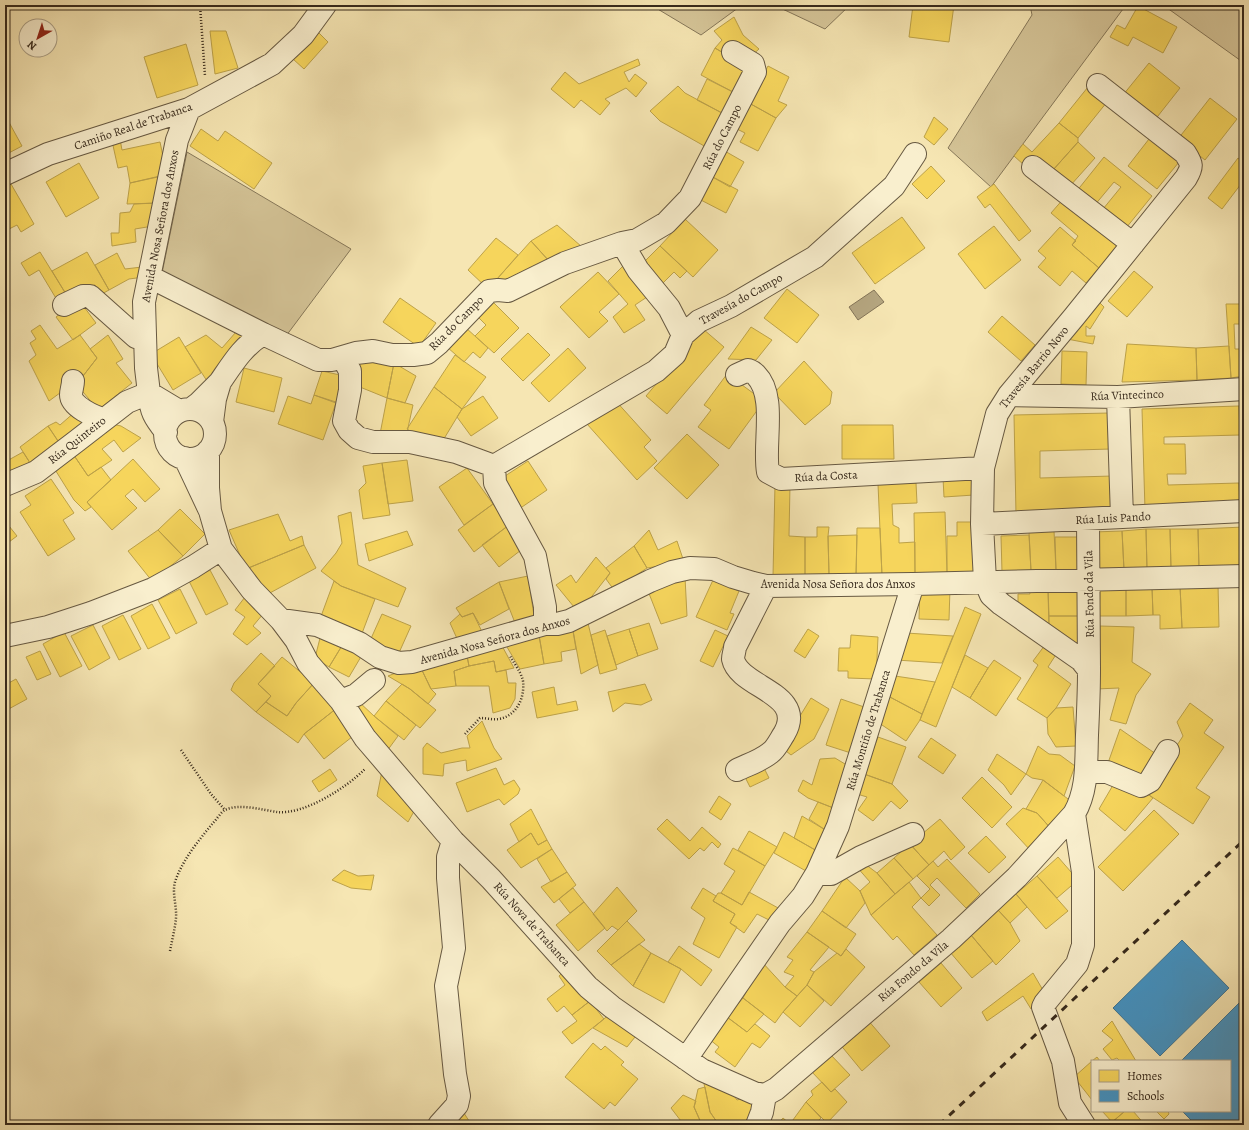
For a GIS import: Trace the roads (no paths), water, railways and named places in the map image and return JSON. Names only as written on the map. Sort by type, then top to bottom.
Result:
[{"type":"street","name":"Camiño Real de Trabanca","points":[[5,174],[48,154],[198,104],[229,89],[272,64],[302,35],[325,5]]},
{"type":"street","name":"Rúa do Campo","points":[[150,277],[318,360],[332,360],[356,353],[373,351],[392,355],[427,353],[439,343],[488,291],[508,291],[565,263],[622,243],[637,240],[666,223],[690,198],[755,72],[753,64],[733,52]]},
{"type":"street","name":"Travesía Barrio Novo","points":[[984,582],[982,524],[983,468],[997,414],[1009,395],[1133,244],[1186,178],[1191,169],[1191,162],[1185,153],[1098,85]]},
{"type":"street","name":"Avenida Nosa Señora dos Anxos","points":[[166,432],[157,421],[151,409],[146,368],[144,302],[177,140],[198,104]]},
{"type":"street","name":"Travesía do Campo","points":[[494,466],[656,371],[676,354],[683,335],[699,321],[731,306],[815,256],[894,186],[915,154]]},
{"type":"street","points":[[1034,168],[1133,244]]},
{"type":"street","points":[[622,243],[638,270],[669,308],[683,335]]},
{"type":"street","points":[[64,305],[83,296],[90,296],[136,337],[145,340]]},
{"type":"street","points":[[220,382],[215,399],[212,422],[215,436],[213,444],[208,451],[201,456],[185,458],[177,455],[166,441],[167,424],[172,416],[199,403],[220,382],[236,358],[251,342],[263,334]]},
{"type":"street","points":[[343,358],[350,371],[350,390],[344,421],[348,430],[358,438],[372,442],[410,442],[456,452],[494,466],[495,483],[535,556],[545,607],[545,624]]},
{"type":"street","name":"Rúa da Costa","points":[[737,375],[748,370],[756,374],[763,386],[768,404],[766,460],[768,472],[782,479],[983,468]]},
{"type":"street","points":[[74,382],[71,396],[73,401],[94,417],[104,419]]},
{"type":"street","name":"Rúa Vintecinco","points":[[1009,395],[1118,397],[1244,389]]},
{"type":"street","points":[[149,393],[185,410],[203,413],[212,422]]},
{"type":"street","name":"Rúa Quinteiro","points":[[5,485],[36,472],[127,402],[149,393]]},
{"type":"street","points":[[1118,397],[1122,517]]},
{"type":"street","points":[[208,451],[208,488],[210,511]]},
{"type":"street","points":[[185,458],[210,511],[221,549],[252,590],[281,620]]},
{"type":"street","name":"Rúa Luis Pando","points":[[982,524],[1244,511]]},
{"type":"street","name":"Rúa Fondo da Vila","points":[[765,1095],[776,1089],[951,939],[1017,877],[1074,814],[1080,804],[1084,791],[1086,772],[1089,670],[1088,519]]},
{"type":"street","points":[[5,636],[48,627],[91,613],[153,589],[193,567],[221,549]]},
{"type":"street","name":"Avenida Nosa Señora dos Anxos","points":[[281,620],[317,625],[359,643],[380,657],[400,662],[412,662],[545,624],[557,624],[569,621],[650,581],[672,572],[690,568],[714,569],[740,579],[766,586],[1244,576]]},
{"type":"street","points":[[984,582],[991,595],[996,600],[1081,660],[1089,670]]},
{"type":"street","name":"Rúa Montiño de Trabanca","points":[[686,1059],[780,923],[803,896],[817,873],[838,826],[913,584]]},
{"type":"street","points":[[736,770],[770,753],[779,743],[788,727],[790,715],[788,708],[779,699],[747,676],[736,666],[733,658],[735,647],[766,586]]},
{"type":"street","name":"Rúa Nova de Trabanca","points":[[281,620],[296,640],[308,662],[341,701],[364,738],[453,841],[491,879],[588,987],[612,1007],[702,1070],[754,1093],[765,1095]]},
{"type":"street","points":[[341,701],[356,695],[374,680]]},
{"type":"street","points":[[1086,772],[1106,772],[1141,786],[1150,781],[1168,751]]},
{"type":"street","points":[[1074,814],[1083,872],[1083,945],[1077,964],[1045,1003],[1044,1007],[1063,1061],[1070,1103],[1084,1125]]},
{"type":"street","points":[[817,873],[831,874],[861,857],[913,834]]},
{"type":"street","points":[[439,1125],[457,1105],[458,1096],[446,986],[454,948],[448,878],[448,857],[453,841]]},
{"type":"street","points":[[757,1125],[762,1112],[765,1095]]},
{"type":"railway","points":[[939,1125],[1244,840]]}]
